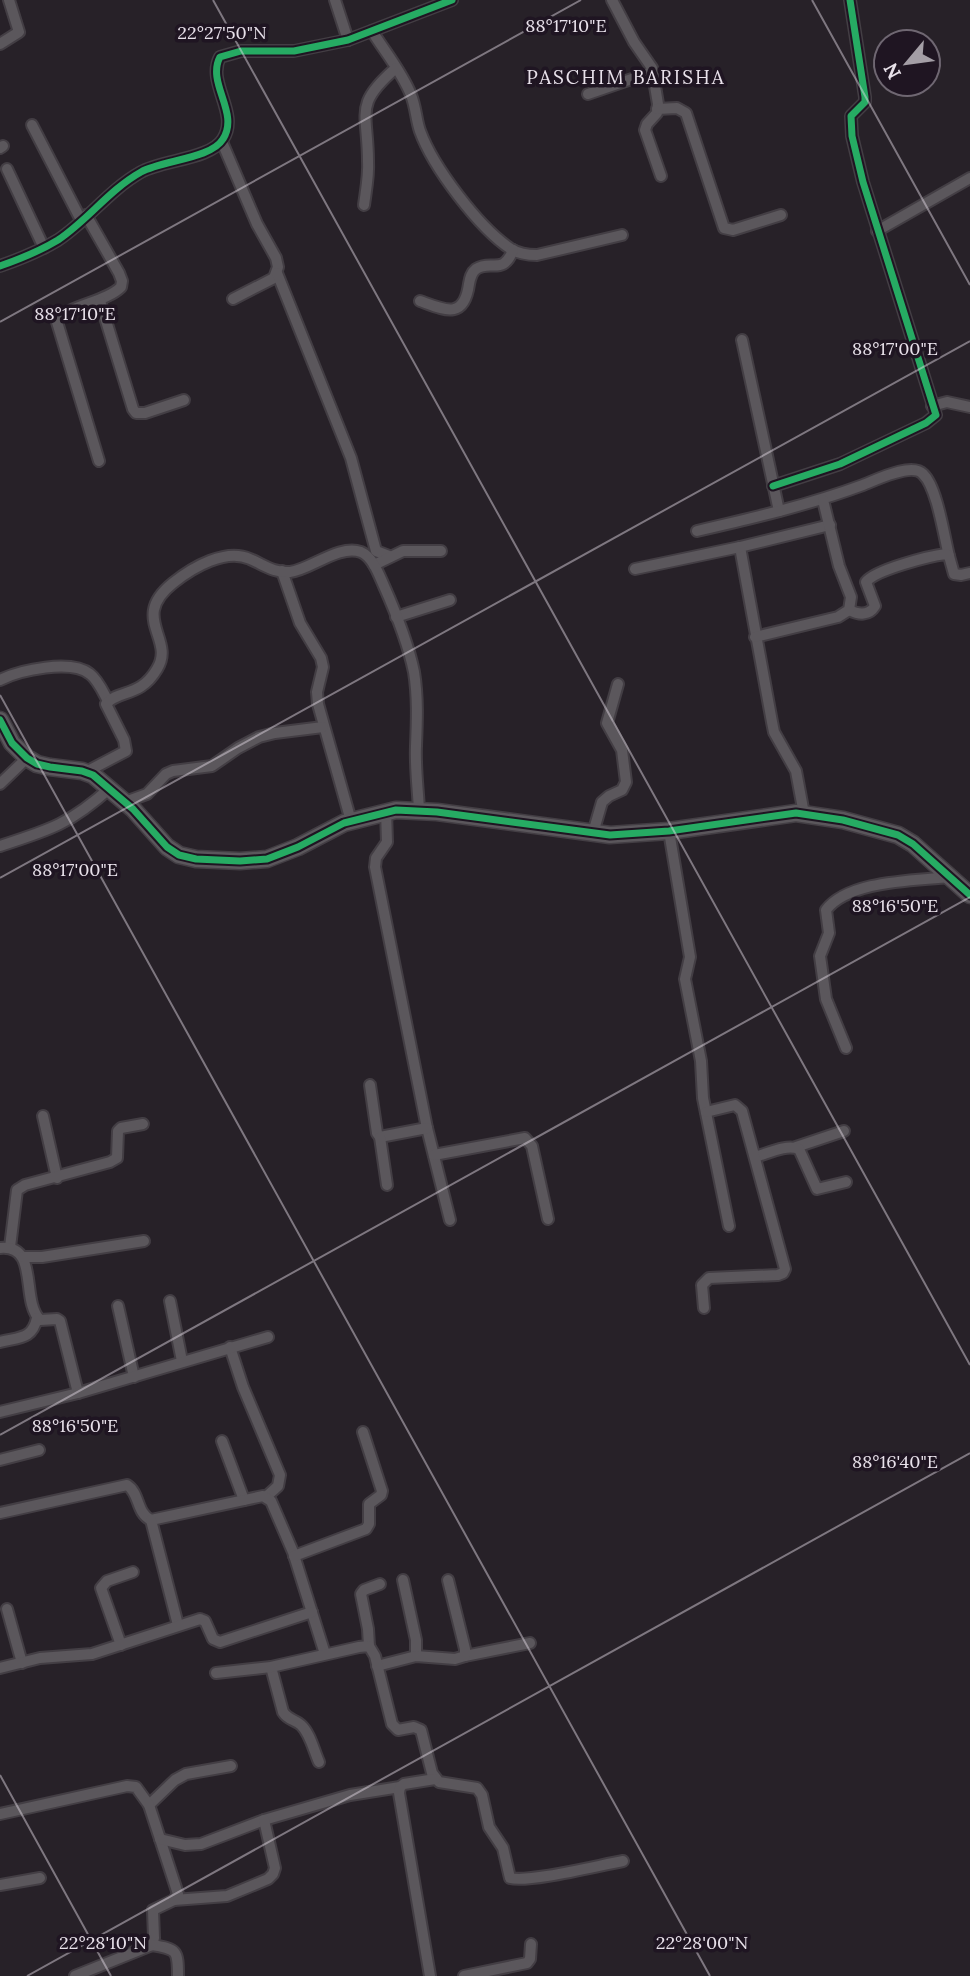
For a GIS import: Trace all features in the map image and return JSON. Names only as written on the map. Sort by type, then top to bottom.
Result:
[{"type":"street","points":[[0,44],[19,32],[9,0]]},
{"type":"street","points":[[335,0],[348,40]]},
{"type":"street","points":[[0,266],[60,239],[119,186],[143,170],[214,149],[222,142],[228,124],[216,72],[220,57],[241,51],[294,51],[348,40],[452,0]]},
{"type":"street","points":[[612,0],[634,42],[650,64],[659,99],[657,109],[645,130],[661,176]]},
{"type":"street","points":[[773,486],[840,464],[926,424],[936,415],[877,231],[850,123],[851,116],[865,102],[865,97],[850,0]]},
{"type":"street","points":[[372,31],[412,96],[423,138],[441,171],[462,201],[513,250],[525,255],[547,254],[622,235]]},
{"type":"street","points":[[365,205],[369,160],[364,110],[373,89],[396,68]]},
{"type":"street","points":[[588,94],[652,72]]},
{"type":"street","points":[[657,109],[677,108],[686,113],[724,228],[733,230],[781,215]]},
{"type":"street","points":[[32,125],[122,281],[121,287],[115,293],[64,314],[57,322],[99,461]]},
{"type":"street","points":[[222,142],[257,224],[276,258],[277,274],[351,458],[376,551],[389,556]]},
{"type":"street","points":[[6,169],[44,248]]},
{"type":"street","points":[[877,231],[970,178]]},
{"type":"street","points":[[420,301],[449,311],[456,309],[466,299],[474,271],[481,267],[504,264],[513,250]]},
{"type":"street","points":[[233,299],[277,274]]},
{"type":"street","points":[[100,301],[136,413],[145,413],[184,400]]},
{"type":"street","points":[[742,340],[779,511]]},
{"type":"street","points":[[932,405],[947,402],[970,407]]},
{"type":"street","points":[[697,531],[823,500],[907,470],[923,473],[936,502],[954,574],[970,573]]},
{"type":"street","points":[[755,637],[838,617],[849,610],[851,597],[843,578],[823,500]]},
{"type":"street","points":[[635,569],[830,525]]},
{"type":"street","points":[[740,547],[774,732],[796,771],[804,814]]},
{"type":"street","points":[[374,565],[403,551],[441,551]]},
{"type":"street","points":[[107,701],[139,689],[158,669],[162,652],[152,614],[155,603],[175,582],[223,555],[237,554],[269,570],[282,571],[298,570],[333,555],[361,552],[374,565],[396,617],[414,674],[419,810]]},
{"type":"street","points":[[849,610],[859,614],[874,608],[866,582],[877,573],[942,554],[949,556]]},
{"type":"street","points":[[282,571],[300,623],[321,658],[323,667],[317,692],[323,727],[351,821]]},
{"type":"street","points":[[396,617],[450,600]]},
{"type":"street","points":[[0,680],[21,672],[72,667],[92,676],[107,701],[126,751],[86,772]]},
{"type":"street","points":[[593,833],[602,802],[622,790],[626,782],[622,750],[607,723],[618,684]]},
{"type":"street","points":[[0,720],[12,743],[27,758],[37,764],[86,772],[110,788],[167,847],[179,855],[196,859],[267,859],[351,821],[386,811],[419,810],[610,835],[668,831],[777,814],[804,814],[843,820],[898,835],[914,844],[970,895]]},
{"type":"street","points":[[125,802],[147,794],[166,774],[212,766],[260,737],[323,727]]},
{"type":"street","points":[[0,784],[27,758]]},
{"type":"street","points":[[0,846],[61,825],[90,806],[110,788]]},
{"type":"street","points":[[386,811],[387,842],[376,858],[375,867],[428,1128],[450,1220]]},
{"type":"street","points":[[668,831],[690,957],[685,979],[701,1061],[705,1112],[729,1226]]},
{"type":"street","points":[[846,1048],[826,999],[820,956],[828,933],[827,910],[842,897],[872,886],[949,877]]},
{"type":"street","points":[[370,1085],[387,1185]]},
{"type":"street","points":[[704,1308],[702,1285],[709,1278],[778,1275],[785,1269],[742,1111],[735,1105],[705,1112]]},
{"type":"street","points":[[43,1116],[57,1178]]},
{"type":"street","points":[[0,1342],[30,1334],[37,1318],[23,1257],[19,1251],[5,1247],[17,1190],[25,1185],[110,1162],[117,1158],[118,1131],[121,1128],[143,1125]]},
{"type":"street","points":[[380,1137],[428,1128]]},
{"type":"street","points":[[755,1157],[844,1131]]},
{"type":"street","points":[[434,1155],[525,1138],[532,1146],[548,1219]]},
{"type":"street","points":[[796,1147],[817,1189],[846,1182]]},
{"type":"street","points":[[23,1257],[144,1241]]},
{"type":"street","points":[[170,1301],[183,1361]]},
{"type":"street","points":[[118,1306],[134,1377]]},
{"type":"street","points":[[37,1318],[60,1321],[78,1393]]},
{"type":"street","points":[[0,1412],[78,1393],[268,1337]]},
{"type":"street","points":[[151,1520],[267,1496],[278,1486],[280,1475],[243,1387],[230,1347]]},
{"type":"street","points":[[294,1556],[366,1529],[369,1524],[369,1504],[382,1491],[363,1432]]},
{"type":"street","points":[[222,1441],[244,1500]]},
{"type":"street","points":[[0,1460],[39,1450]]},
{"type":"street","points":[[0,1513],[127,1485],[134,1490],[142,1514],[151,1520],[178,1625]]},
{"type":"street","points":[[267,1496],[294,1556],[325,1654]]},
{"type":"street","points":[[121,1645],[101,1588],[107,1581],[133,1572]]},
{"type":"street","points":[[403,1580],[416,1640],[416,1656]]},
{"type":"street","points":[[447,1580],[466,1649],[465,1656]]},
{"type":"street","points":[[380,1584],[364,1590],[361,1594],[369,1629],[369,1646],[373,1650],[392,1724],[398,1730],[414,1727],[421,1730],[435,1779]]},
{"type":"street","points":[[7,1609],[22,1662]]},
{"type":"street","points":[[0,1668],[40,1658],[92,1654],[200,1619],[205,1621],[213,1639],[220,1642],[312,1612]]},
{"type":"street","points":[[377,1666],[416,1656],[455,1659],[530,1643]]},
{"type":"street","points":[[216,1673],[271,1667],[369,1646]]},
{"type":"street","points":[[271,1667],[283,1712],[287,1718],[304,1728],[319,1762]]},
{"type":"street","points":[[149,1805],[186,1774],[232,1766]]},
{"type":"street","points":[[160,1839],[185,1845],[201,1844],[264,1820],[361,1792],[435,1779],[443,1783],[477,1788],[482,1795],[489,1827],[500,1841],[510,1878],[527,1878],[623,1861]]},
{"type":"street","points":[[0,1814],[127,1786],[136,1787],[149,1805],[177,1887],[178,1894],[174,1900]]},
{"type":"street","points":[[400,1787],[430,1976]]},
{"type":"street","points":[[152,1945],[153,1910],[174,1900],[228,1896],[268,1879],[273,1874],[275,1868],[264,1820]]},
{"type":"street","points":[[0,1885],[40,1878]]},
{"type":"street","points":[[464,1976],[527,1963],[530,1959],[531,1944]]},
{"type":"street","points":[[75,1976],[87,1974],[152,1945],[170,1948],[176,1953],[178,1976]]},
{"type":"cycle path","points":[[0,266],[58,240],[119,187],[141,172],[217,146],[223,139],[228,119],[217,77],[220,57],[241,51],[294,51],[348,40],[452,0]]},
{"type":"cycle path","points":[[773,486],[840,464],[926,423],[936,415],[863,182],[852,136],[851,116],[865,102],[865,97],[850,0]]},
{"type":"cycle path","points":[[0,720],[12,743],[27,758],[37,764],[93,775],[133,809],[167,847],[179,855],[196,859],[267,859],[298,847],[344,823],[396,810],[437,812],[610,835],[669,831],[796,813],[843,820],[898,835],[913,844],[970,895]]},
{"type":"district","name":"PASCHIM BARISHA","points":[[626,77]]}]
